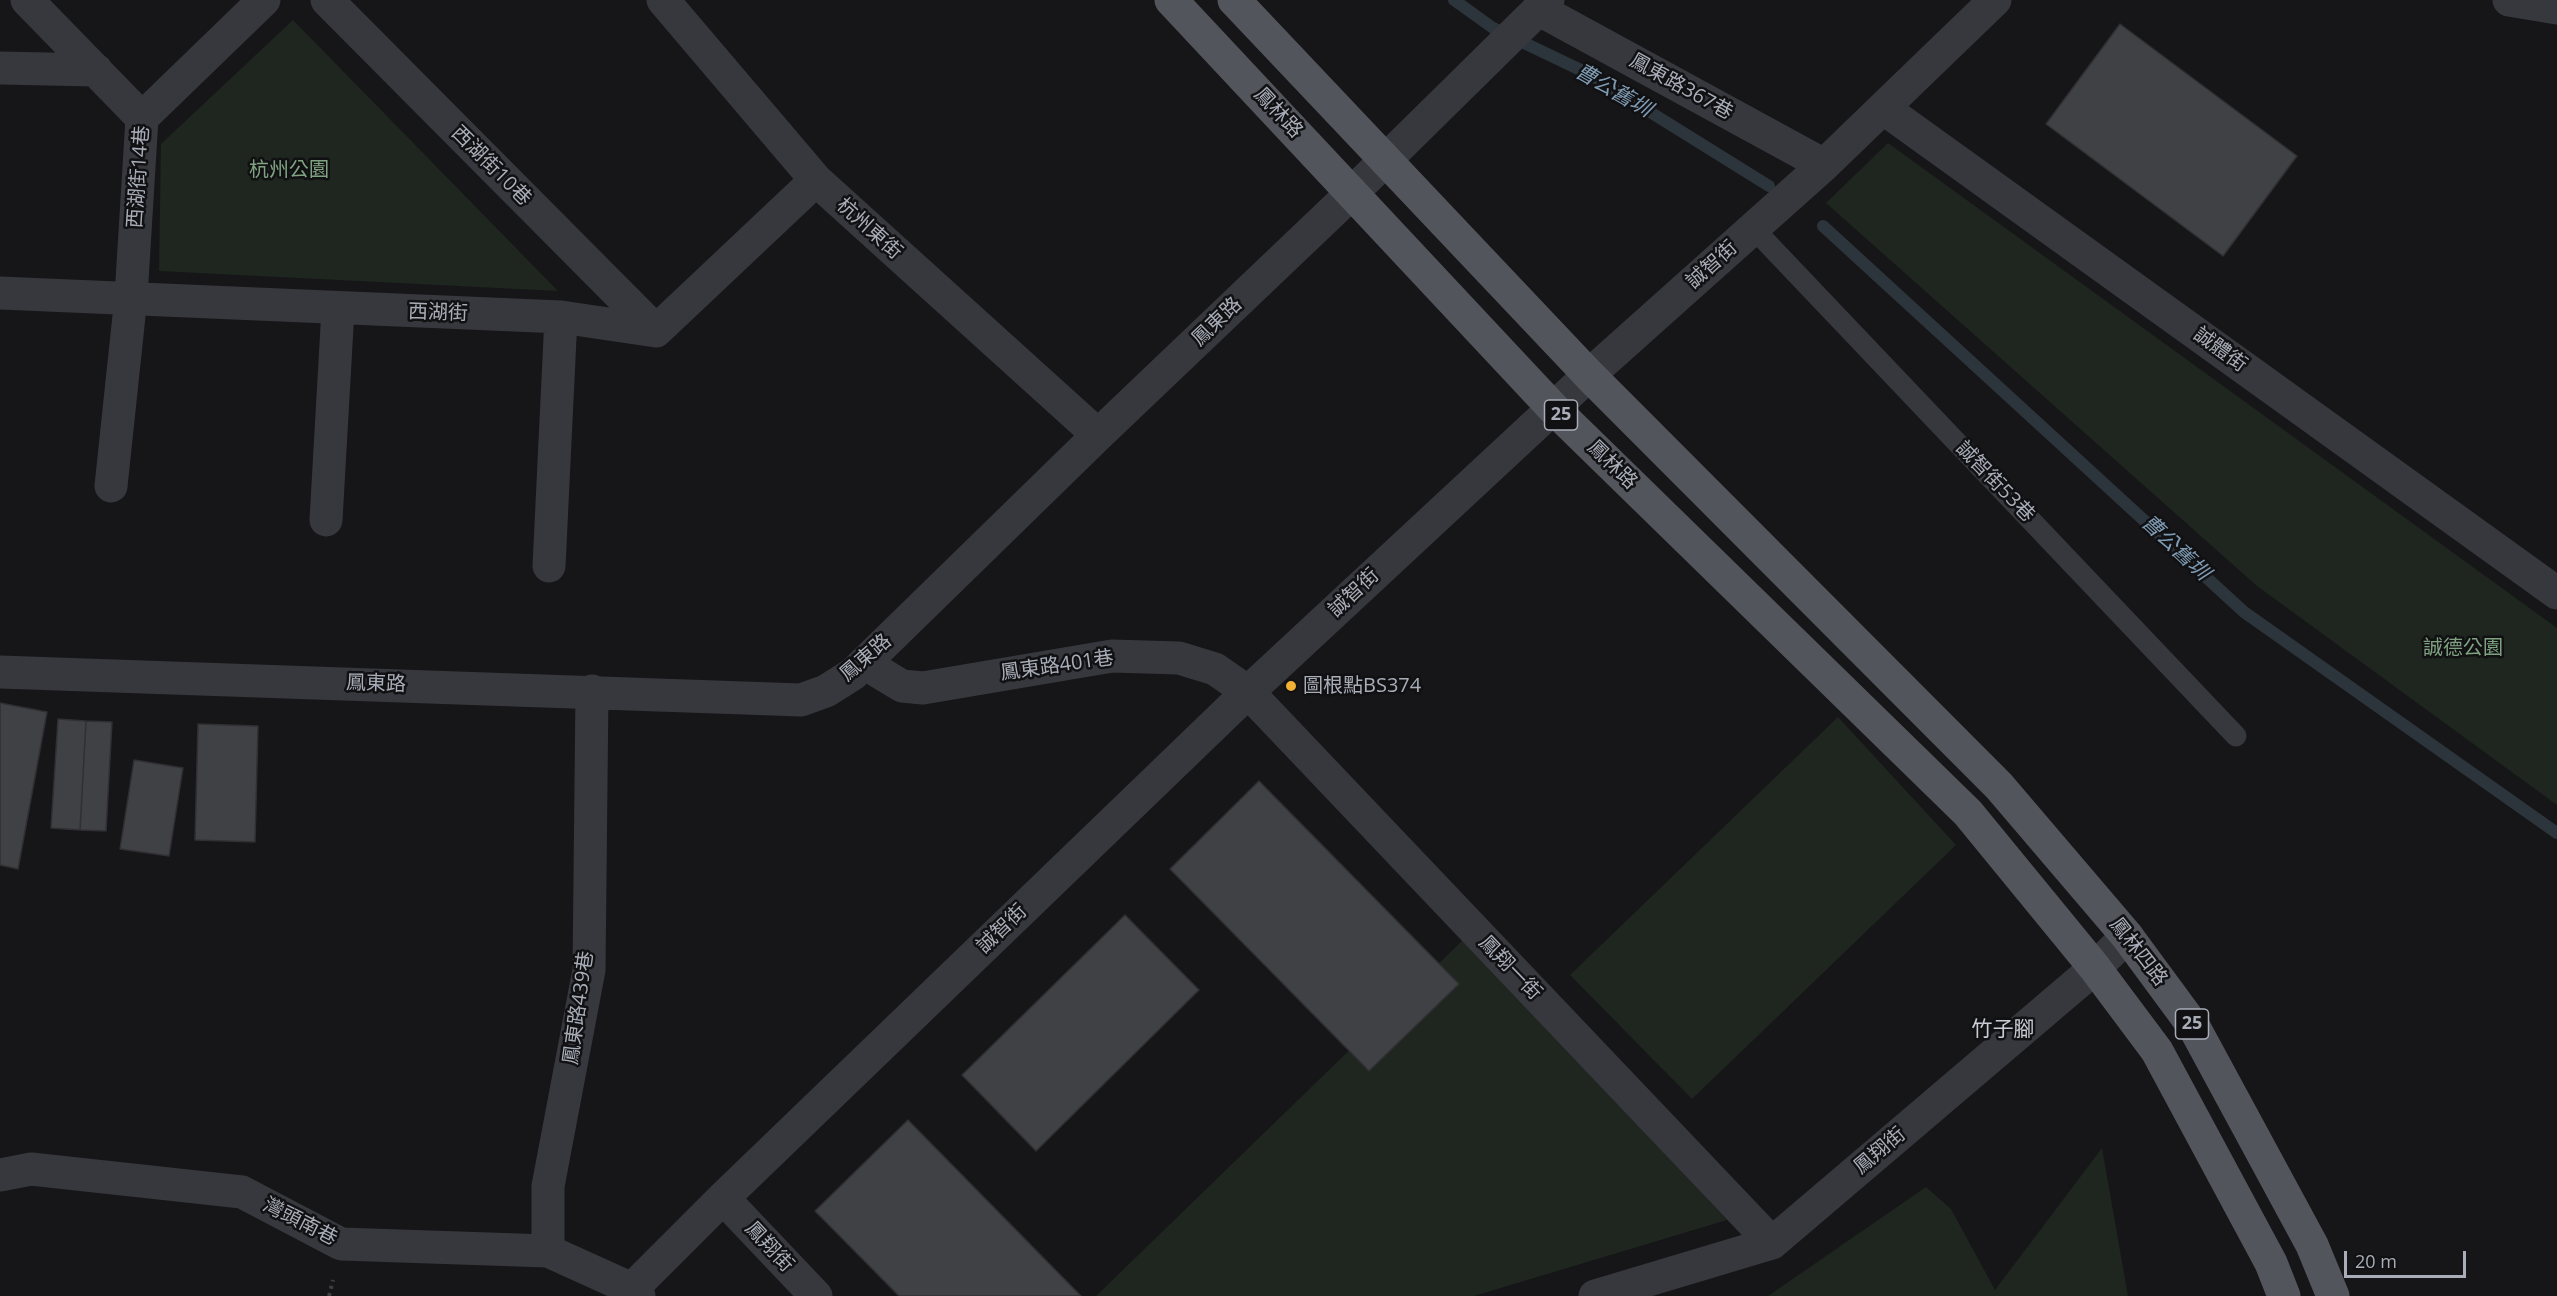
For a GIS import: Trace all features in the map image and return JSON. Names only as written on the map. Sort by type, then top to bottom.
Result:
[{"type":"main road","name":"鳳林路","points":[[1171,0],[1553,408],[1968,813],[2095,968]]},
{"type":"main road","name":"25","points":[[1234,0],[1588,375]]},
{"type":"main road","name":"鳳林四路","points":[[1588,375],[1999,786],[2127,936],[2194,1027],[2312,1245],[2333,1296]]},
{"type":"main road","name":"25","points":[[2095,968],[2157,1052],[2271,1263],[2284,1296]]},
{"type":"street","points":[[27,0],[142,118]]},
{"type":"street","name":"西湖街14巷","points":[[111,486],[131,297],[142,118],[264,0]]},
{"type":"street","name":"西湖街10巷","points":[[327,0],[656,331]]},
{"type":"street","name":"杭州東街","points":[[663,0],[816,180],[1098,435]]},
{"type":"street","points":[[2509,0],[2557,8]]},
{"type":"street","name":"誠智街","points":[[636,1292],[723,1197],[1248,692],[1588,375],[1824,165],[1986,3]]},
{"type":"street","name":"鳳東路","points":[[0,672],[801,700],[826,691],[853,674],[1098,435],[1353,192],[1543,5]]},
{"type":"street","name":"鳳東路367巷","points":[[1543,5],[1824,165]]},
{"type":"street","points":[[0,68],[96,70]]},
{"type":"street","name":"誠體街","points":[[1883,108],[2557,593]]},
{"type":"street","points":[[656,331],[816,180]]},
{"type":"street","name":"西湖街","points":[[0,293],[561,317],[656,331]]},
{"type":"street","points":[[326,520],[338,309]]},
{"type":"street","points":[[549,566],[561,317]]},
{"type":"street","name":"鳳東路401巷","points":[[864,663],[902,686],[923,688],[1112,657],[1179,658],[1215,669],[1248,692]]},
{"type":"street","name":"鳳東路439巷","points":[[548,1251],[548,1186],[589,970],[592,691]]},
{"type":"street","name":"鳳翔一街","points":[[1248,692],[1772,1243]]},
{"type":"street","name":"鳳翔街","points":[[1594,1296],[1772,1243],[2095,968],[2127,936]]},
{"type":"street","name":"灣頭南巷","points":[[0,1175],[31,1168],[242,1192],[341,1244],[548,1251],[636,1292]]},
{"type":"street","name":"鳳翔街","points":[[723,1197],[816,1296]]},
{"type":"lane","name":"誠智街53巷","points":[[1753,228],[2236,736]]},
{"type":"green space","name":"杭州公園","points":[[293,20],[558,291],[159,271],[161,144]]},
{"type":"green space","name":"誠德公園","points":[[1888,143],[2557,628],[2557,805],[2257,586],[1826,203]]},
{"type":"green space","points":[[1838,717],[1956,845],[1692,1099],[1570,975]]},
{"type":"green space","points":[[1464,939],[1727,1220],[1474,1296],[1096,1296]]},
{"type":"green space","points":[[2102,1148],[2128,1296],[1768,1296],[1926,1187],[1951,1209],[1995,1290]]},
{"type":"building","points":[[2120,24],[2297,156],[2223,256],[2046,124]]},
{"type":"building","points":[[0,703],[47,712],[18,869],[0,865]]},
{"type":"building","points":[[58,719],[86,721],[80,830],[51,828]]},
{"type":"building","points":[[86,721],[112,722],[106,831],[80,830]]},
{"type":"building","points":[[198,724],[258,726],[255,842],[195,840]]},
{"type":"building","points":[[134,760],[183,768],[169,856],[120,849]]},
{"type":"building","points":[[1259,781],[1459,984],[1369,1071],[1170,869]]},
{"type":"building","points":[[1125,915],[1199,990],[1036,1151],[962,1075]]},
{"type":"building","points":[[908,1120],[1081,1296],[899,1296],[815,1211]]},
{"type":"waterway","name":"曹公舊圳","points":[[1454,0],[1493,28],[1589,74],[1769,186]]},
{"type":"waterway","name":"曹公舊圳","points":[[1823,226],[2244,612],[2557,833]]},
{"type":"place","name":"圖根點BS374","points":[[1291,686]]},
{"type":"district","name":"竹子腳","points":[[2003,1030]]}]
